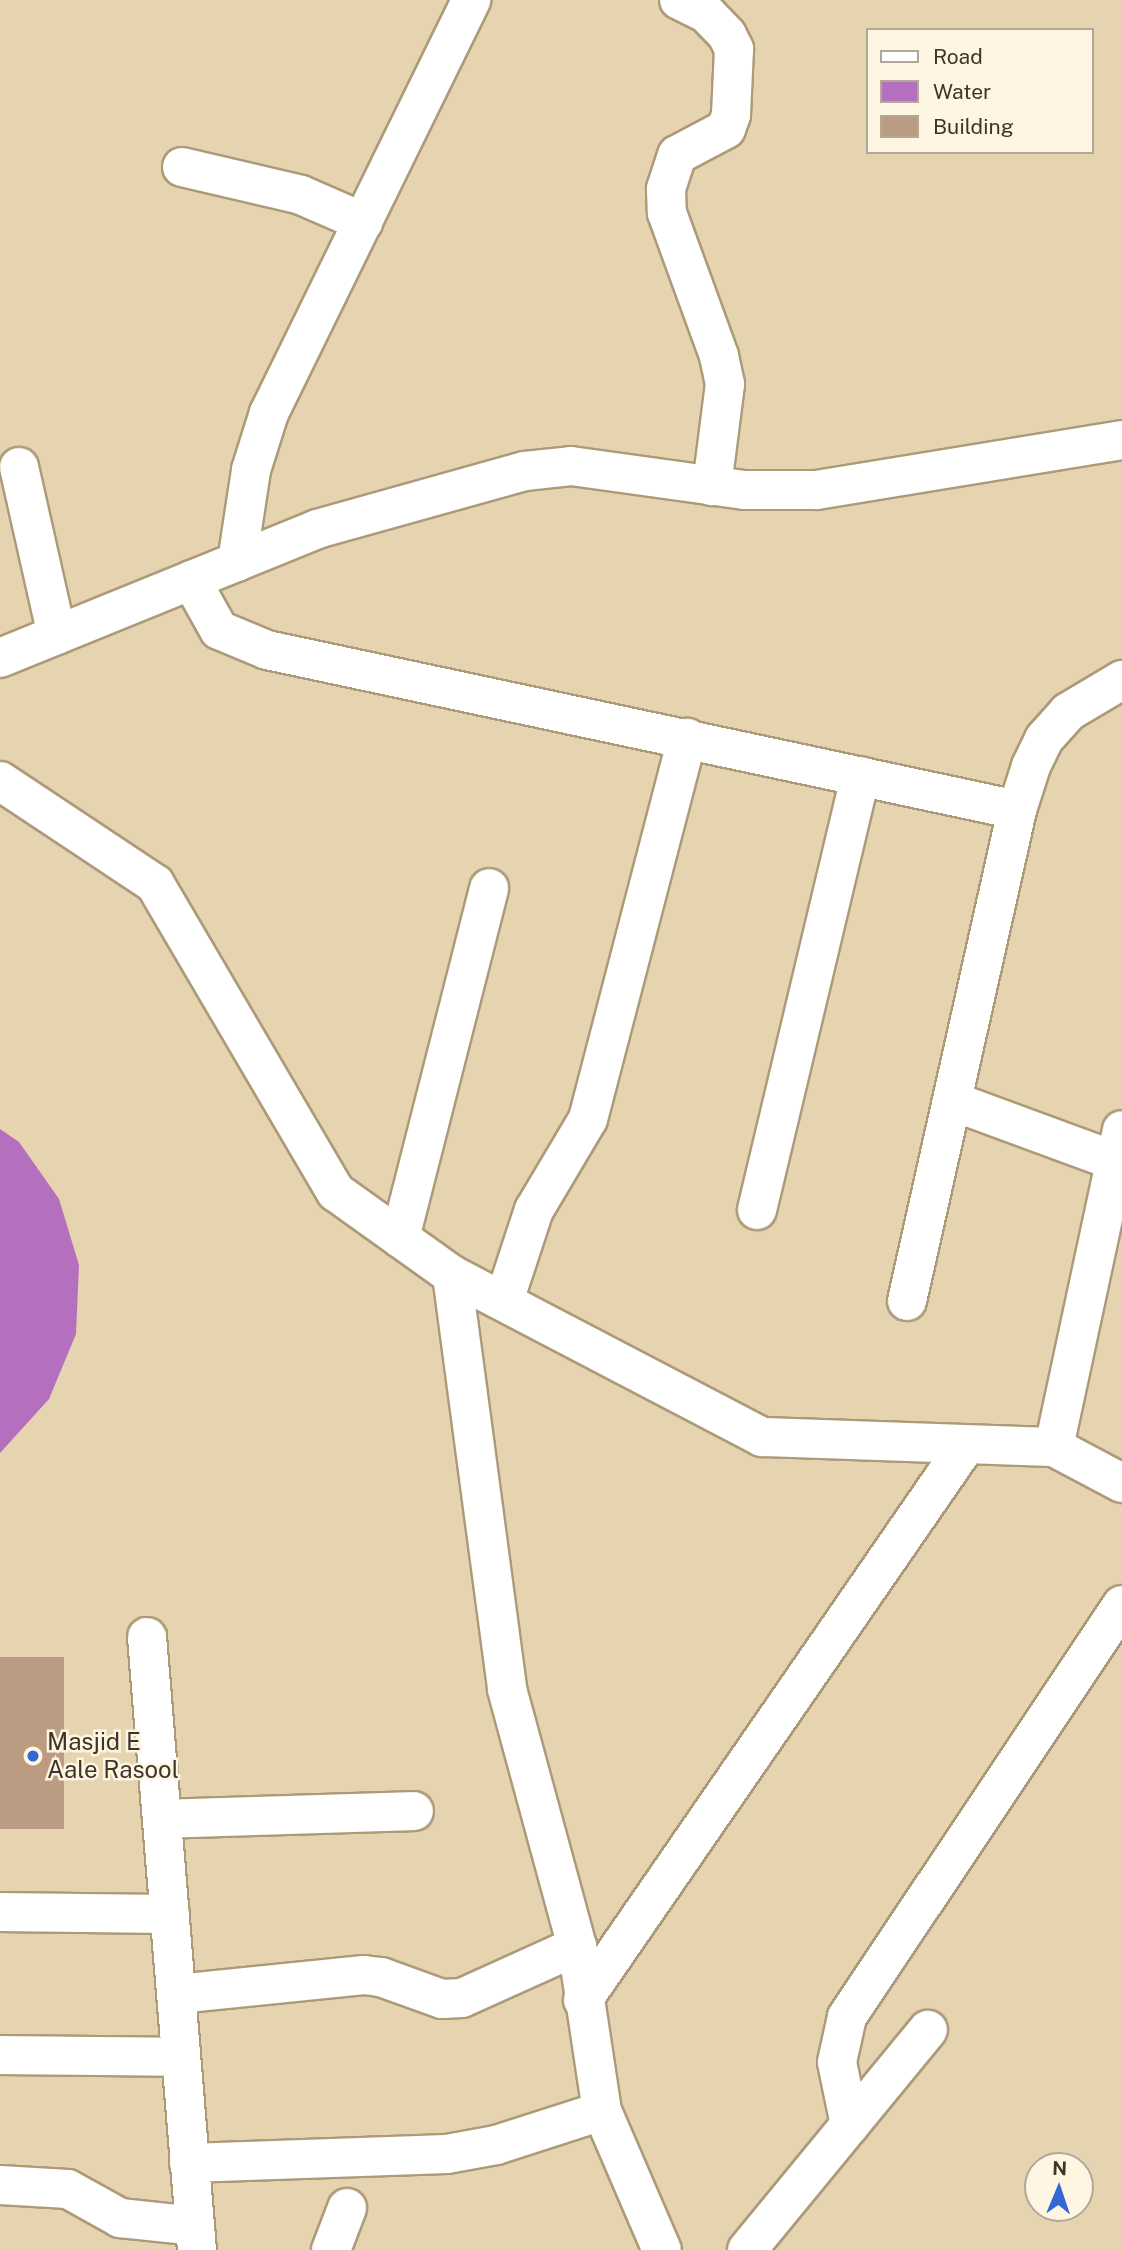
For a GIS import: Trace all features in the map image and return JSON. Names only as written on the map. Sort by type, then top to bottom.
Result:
[{"type":"street","points":[[237,562],[259,440],[471,0]]},
{"type":"street","points":[[679,0],[706,13],[727,35],[734,49],[731,115],[726,128],[677,155],[666,188],[667,213],[719,356],[725,384],[712,486]]},
{"type":"street","points":[[182,167],[301,195],[363,222]]},
{"type":"street","points":[[0,658],[317,529],[525,471],[571,466],[712,486],[777,492],[852,487],[1122,440]]},
{"type":"street","points":[[19,467],[57,635]]},
{"type":"street","points":[[191,580],[219,629],[267,650],[687,737],[1017,810]]},
{"type":"street","points":[[908,1301],[1017,810],[1044,739],[1068,712],[1122,680]]},
{"type":"street","points":[[504,1301],[534,1210],[588,1119],[687,737]]},
{"type":"street","points":[[757,1210],[860,776]]},
{"type":"street","points":[[0,781],[155,884],[336,1192],[452,1275],[762,1437],[1054,1447],[1122,1483]]},
{"type":"street","points":[[400,1238],[489,888]]},
{"type":"street","points":[[953,1101],[1119,1146],[1054,1447]]},
{"type":"street","points":[[452,1275],[508,1689],[577,1946],[583,2000],[602,2111],[658,2249]]},
{"type":"street","points":[[583,2000],[966,1445]]},
{"type":"street","points":[[850,2125],[837,2062],[847,2017],[1122,1605]]},
{"type":"street","points":[[0,2185],[68,2189],[120,2218],[196,2238],[179,2057],[177,1994],[147,1637]]},
{"type":"street","points":[[162,1819],[414,1811]]},
{"type":"street","points":[[0,1912],[170,1914]]},
{"type":"street","points":[[177,1994],[364,1975],[381,1977],[442,1999],[462,1997],[577,1946]]},
{"type":"street","points":[[747,2250],[928,2030]]},
{"type":"street","points":[[0,2054],[179,2057]]},
{"type":"street","points":[[189,2164],[447,2154],[496,2145],[602,2111]]},
{"type":"street","points":[[331,2250],[346,2208]]},
{"type":"water","points":[[0,1129],[19,1142],[59,1199],[79,1265],[76,1334],[49,1399],[0,1453]]},
{"type":"building","name":"Masjid E Aale Rasool","points":[[0,1657],[64,1657],[64,1829],[0,1829]]},
{"type":"place","name":"Masjid E Aale Rasool","points":[[33,1756]]}]
